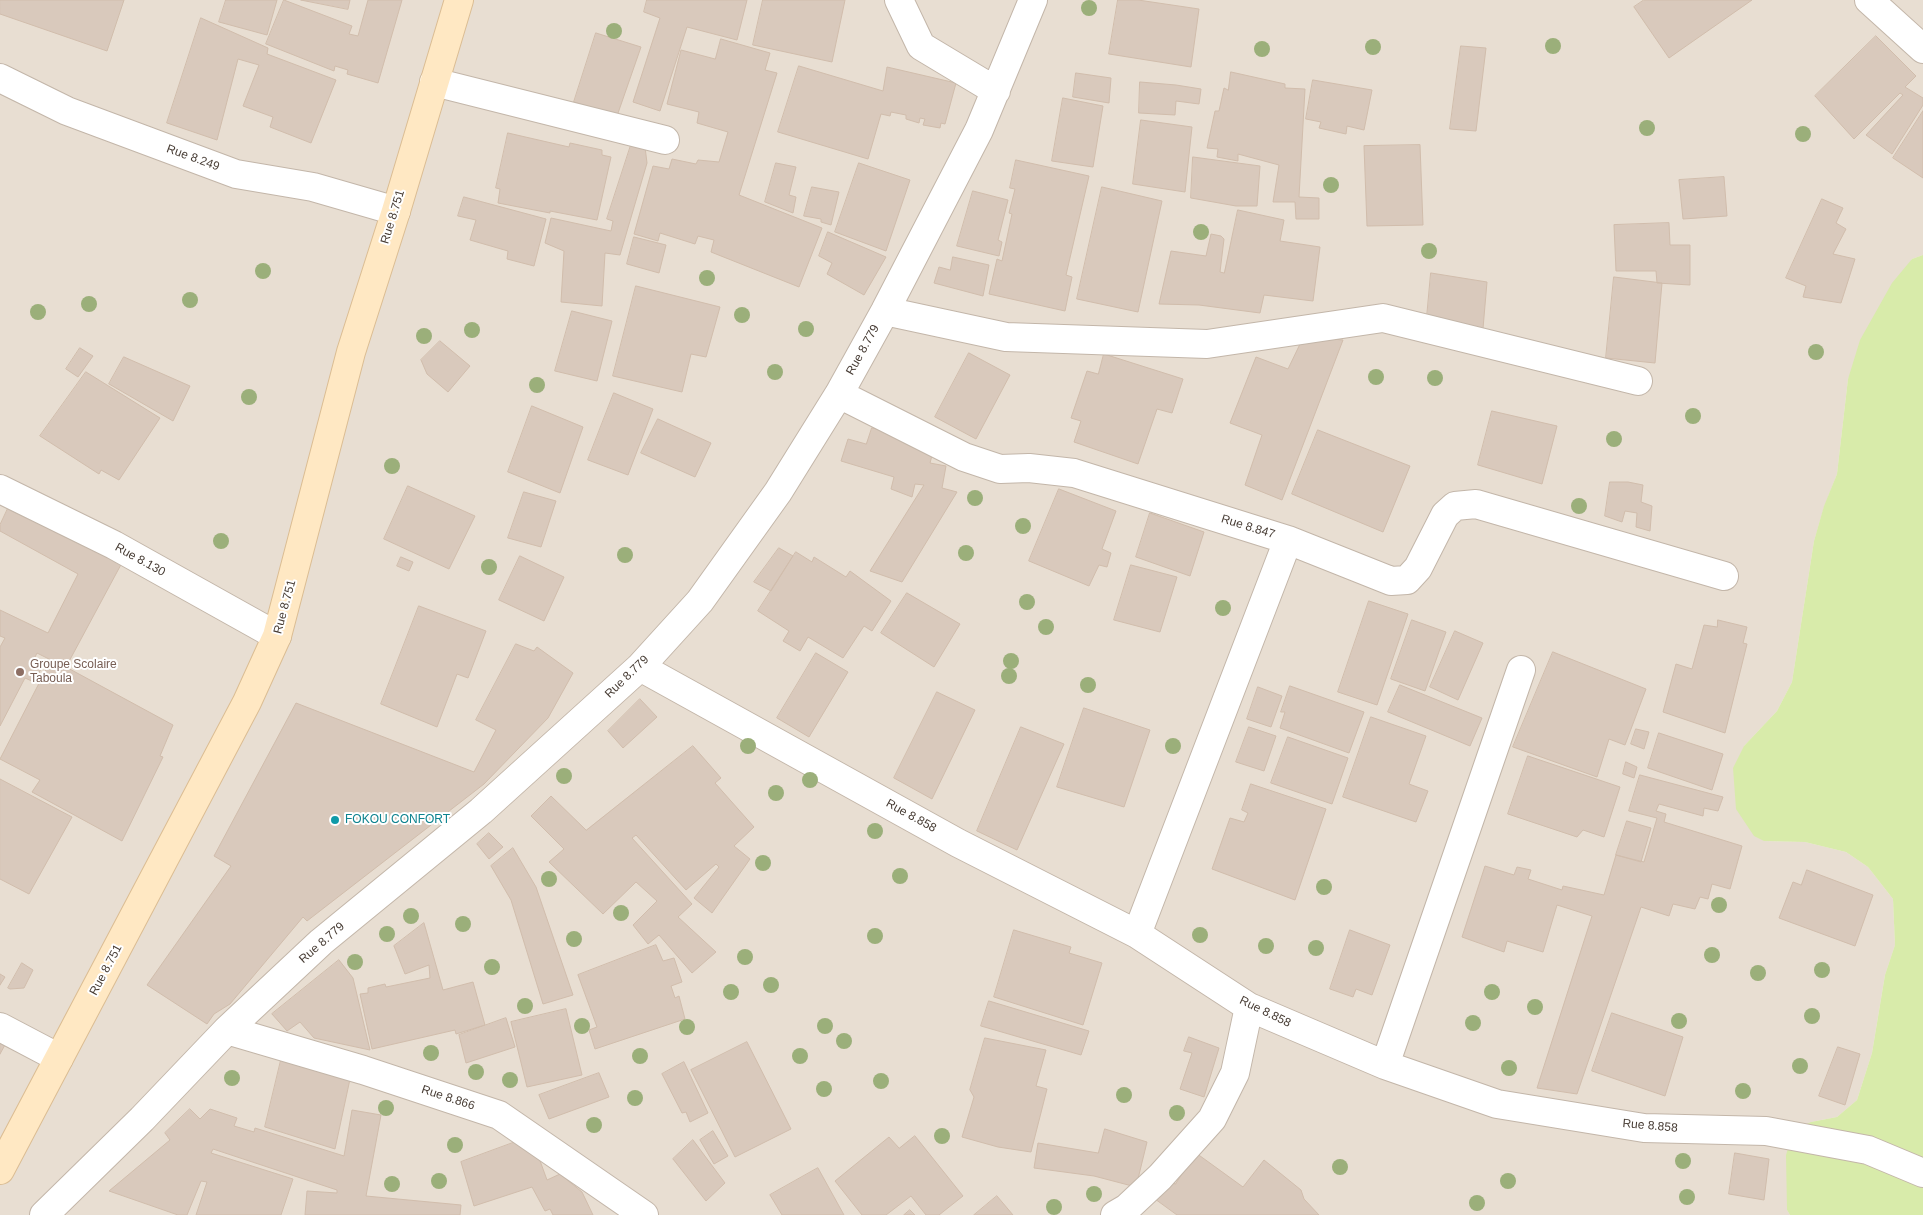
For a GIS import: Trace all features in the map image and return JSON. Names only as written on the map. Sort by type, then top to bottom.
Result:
[{"type":"main road","name":"Rue 8.751","points":[[0,1170],[247,702],[278,636],[351,352],[396,211],[459,0]]},
{"type":"street","points":[[899,0],[921,46],[996,90]]},
{"type":"street","name":"Rue 8.779","points":[[44,1215],[142,1119],[227,1030],[321,942],[481,811],[640,667],[700,601],[778,492],[839,394],[885,311],[980,130],[1033,0]]},
{"type":"street","points":[[1869,0],[1923,49]]},
{"type":"street","name":"Rue 8.249","points":[[0,78],[67,111],[236,174],[313,187],[396,211]]},
{"type":"street","points":[[434,82],[665,140]]},
{"type":"street","points":[[885,311],[1006,336],[1207,344],[1382,318],[1638,380]]},
{"type":"street","name":"Rue 8.847","points":[[839,394],[964,457],[1000,469],[1029,468],[1074,473],[1288,540],[1137,934]]},
{"type":"street","name":"Rue 8.130","points":[[2,493],[114,546],[278,636]]},
{"type":"street","points":[[1288,540],[1391,581],[1407,580],[1418,568],[1445,515],[1455,506],[1476,504],[1724,576]]},
{"type":"street","name":"Rue 8.858","points":[[640,667],[958,843],[1137,934],[1249,1007],[1385,1065],[1497,1104],[1644,1128],[1766,1131],[1868,1150],[1923,1173]]},
{"type":"street","points":[[1385,1065],[1521,670]]},
{"type":"street","points":[[1116,1215],[1127,1208],[1160,1177],[1212,1119],[1235,1073],[1249,1007]]},
{"type":"street","points":[[0,1027],[59,1058]]},
{"type":"street","name":"Rue 8.866","points":[[227,1030],[362,1070],[499,1115],[644,1215]]},
{"type":"shaded area","points":[[0,0],[1923,0],[1923,255],[1912,259],[1848,379],[1837,474],[1824,507],[1814,541],[1792,682],[1777,711],[1744,746],[1764,841],[1805,842],[1846,852],[1868,867],[1893,899],[1895,945],[1885,975],[1872,1053],[1857,1100],[1837,1117],[1811,1122],[1787,1210],[1790,1215],[0,1215]]},
{"type":"green space","points":[[1923,255],[1923,1215],[1790,1215],[1787,1210],[1786,1155],[1794,1130],[1811,1122],[1837,1117],[1857,1100],[1872,1053],[1885,975],[1895,945],[1893,899],[1868,867],[1846,852],[1805,842],[1764,841],[1754,836],[1736,809],[1733,768],[1744,746],[1777,711],[1792,682],[1814,541],[1824,506],[1837,474],[1848,379],[1860,340],[1892,283],[1912,259]]},
{"type":"building","points":[[0,0],[124,0],[107,51],[0,14]]},
{"type":"building","points":[[226,0],[277,0],[267,35],[219,22]]},
{"type":"building","points":[[284,0],[352,26],[349,34],[358,36],[368,0],[402,0],[378,83],[347,74],[348,70],[335,66],[334,71],[266,44]]},
{"type":"building","points":[[301,0],[350,0],[348,9]]},
{"type":"building","points":[[647,0],[747,0],[737,40],[687,27],[660,111],[633,102],[660,18],[644,12]]},
{"type":"building","points":[[763,0],[845,0],[832,62],[753,45]]},
{"type":"building","points":[[1118,0],[1138,0],[1199,9],[1191,67],[1109,54]]},
{"type":"building","points":[[1644,0],[1752,0],[1669,58],[1634,7]]},
{"type":"building","points":[[201,18],[268,48],[267,54],[336,80],[311,143],[270,127],[273,117],[243,106],[259,65],[238,59],[217,140],[167,123]]},
{"type":"building","points":[[596,33],[641,47],[617,116],[574,102]]},
{"type":"building","points":[[1876,36],[1916,76],[1905,87],[1923,98],[1923,105],[1892,154],[1866,135],[1903,95],[1900,93],[1854,139],[1815,96]]},
{"type":"building","points":[[721,39],[770,53],[765,70],[777,73],[739,195],[822,228],[799,287],[711,252],[714,240],[698,236],[695,244],[660,233],[658,241],[634,234],[653,166],[669,169],[672,159],[696,164],[698,160],[719,162],[728,132],[697,123],[699,112],[667,104],[681,50],[715,59]]},
{"type":"building","points":[[1461,46],[1486,48],[1476,131],[1450,129]]},
{"type":"building","points":[[799,66],[883,91],[887,67],[956,83],[945,124],[941,123],[940,128],[923,125],[925,119],[920,118],[919,123],[906,119],[906,115],[891,112],[890,116],[881,114],[868,159],[778,132]]},
{"type":"building","points":[[1231,72],[1285,84],[1285,88],[1305,89],[1299,197],[1319,198],[1319,219],[1296,219],[1295,202],[1273,202],[1279,165],[1238,154],[1238,161],[1217,157],[1218,149],[1207,148],[1215,111],[1219,111],[1224,88],[1228,90]]},
{"type":"building","points":[[1076,73],[1111,78],[1109,103],[1073,97]]},
{"type":"building","points":[[1313,80],[1372,90],[1364,130],[1347,126],[1346,134],[1319,128],[1321,122],[1306,119]]},
{"type":"building","points":[[1140,82],[1201,89],[1199,104],[1176,101],[1175,115],[1139,113]]},
{"type":"building","points":[[1063,98],[1103,106],[1093,167],[1052,161]]},
{"type":"building","points":[[1923,111],[1923,178],[1893,158]]},
{"type":"building","points":[[1141,120],[1192,127],[1185,192],[1133,184]]},
{"type":"building","points":[[508,133],[569,147],[570,143],[602,150],[602,155],[611,157],[597,220],[498,203],[500,189],[496,188]]},
{"type":"building","points":[[631,145],[645,147],[647,163],[620,255],[605,253],[602,306],[561,302],[564,251],[545,243],[551,218],[611,231],[613,221],[607,219]]},
{"type":"building","points":[[1420,145],[1423,225],[1367,226],[1364,146]]},
{"type":"building","points":[[1193,157],[1260,166],[1257,206],[1236,206],[1191,198]]},
{"type":"building","points":[[1016,160],[1089,176],[1066,275],[1072,277],[1065,311],[989,294],[997,259],[1002,261],[1012,214],[1009,213],[1015,189],[1010,188]]},
{"type":"building","points":[[776,163],[796,167],[789,195],[796,197],[793,213],[765,202]]},
{"type":"building","points":[[859,163],[910,180],[886,251],[835,232]]},
{"type":"building","points":[[1724,177],[1727,216],[1683,219],[1679,180]]},
{"type":"building","points":[[812,187],[839,192],[831,225],[821,222],[821,219],[804,216]]},
{"type":"building","points":[[1102,187],[1162,201],[1138,312],[1077,299]]},
{"type":"building","points":[[973,191],[1008,200],[998,240],[1002,242],[999,256],[957,246]]},
{"type":"building","points":[[464,197],[546,219],[534,266],[507,259],[508,251],[470,240],[476,220],[458,216]]},
{"type":"building","points":[[1822,199],[1843,208],[1836,223],[1846,229],[1833,254],[1855,259],[1841,303],[1803,297],[1806,286],[1786,278]]},
{"type":"building","points":[[1238,210],[1284,220],[1280,241],[1320,247],[1313,301],[1264,295],[1260,313],[1199,305],[1159,304],[1171,251],[1206,256],[1211,234],[1221,236],[1224,239],[1220,272],[1224,273]]},
{"type":"building","points":[[1669,223],[1670,245],[1690,245],[1690,285],[1657,283],[1656,271],[1616,271],[1614,225]]},
{"type":"building","points":[[828,232],[886,257],[864,295],[827,274],[832,263],[819,256]]},
{"type":"building","points":[[634,237],[666,245],[659,273],[627,264]]},
{"type":"building","points":[[953,257],[989,265],[983,296],[934,283],[939,267],[950,270]]},
{"type":"building","points":[[1431,273],[1487,282],[1482,340],[1426,328]]},
{"type":"building","points":[[1614,277],[1662,283],[1655,363],[1606,358]]},
{"type":"building","points":[[636,286],[720,307],[706,357],[691,354],[682,392],[613,376]]},
{"type":"building","points":[[572,311],[612,321],[597,381],[555,371]]},
{"type":"building","points":[[1311,337],[1343,340],[1282,500],[1245,485],[1262,435],[1230,423],[1256,357],[1288,369],[1301,342]]},
{"type":"building","points":[[440,341],[470,366],[448,392],[427,374],[421,360]]},
{"type":"building","points":[[80,348],[93,356],[78,377],[66,369]]},
{"type":"building","points":[[969,353],[1010,375],[976,439],[935,417]]},
{"type":"building","points":[[1104,354],[1183,379],[1172,413],[1157,409],[1138,464],[1074,442],[1081,421],[1071,418],[1087,371],[1098,374]]},
{"type":"building","points":[[124,357],[190,386],[173,421],[109,384]]},
{"type":"building","points":[[86,372],[160,418],[119,480],[101,470],[99,474],[40,436]]},
{"type":"building","points":[[614,393],[653,409],[628,475],[588,460]]},
{"type":"building","points":[[532,406],[583,427],[560,493],[508,472]]},
{"type":"building","points":[[1492,411],[1557,426],[1542,484],[1478,465]]},
{"type":"building","points":[[658,419],[711,443],[695,477],[641,453]]},
{"type":"building","points":[[872,428],[918,437],[934,448],[930,463],[946,466],[942,488],[957,492],[902,582],[870,571],[924,485],[915,484],[912,497],[891,489],[894,477],[841,461],[848,439],[866,444]]},
{"type":"building","points":[[1318,430],[1410,466],[1383,532],[1292,494]]},
{"type":"building","points":[[1610,482],[1628,482],[1643,485],[1641,502],[1652,506],[1650,531],[1636,527],[1637,513],[1625,511],[1622,522],[1605,516]]},
{"type":"building","points":[[408,486],[475,516],[449,569],[384,539]]},
{"type":"building","points":[[1059,489],[1116,511],[1102,549],[1111,553],[1107,567],[1099,565],[1089,586],[1029,561]]},
{"type":"building","points":[[524,492],[556,501],[541,547],[508,538]]},
{"type":"building","name":"Groupe Scolaire Taboula","points":[[11,502],[124,559],[66,667],[173,725],[160,756],[163,757],[122,841],[32,792],[40,780],[0,759],[51,660],[37,653],[34,659],[43,665],[34,682],[25,678],[0,726],[0,647],[5,638],[0,636],[0,610],[48,633],[78,574],[0,531],[0,525]]},
{"type":"building","points":[[1150,513],[1204,532],[1190,576],[1136,557]]},
{"type":"building","points":[[779,548],[793,556],[771,591],[754,582]]},
{"type":"building","points":[[796,552],[812,562],[814,557],[846,577],[850,571],[891,601],[872,631],[864,626],[843,658],[808,637],[800,651],[783,641],[789,631],[758,611]]},
{"type":"building","points":[[520,556],[564,577],[544,621],[499,600]]},
{"type":"building","points":[[401,557],[413,562],[409,571],[397,566]]},
{"type":"building","points":[[1131,565],[1177,577],[1160,632],[1114,620]]},
{"type":"building","points":[[907,593],[960,624],[934,667],[881,633]]},
{"type":"building","points":[[1369,601],[1408,614],[1377,705],[1338,692]]},
{"type":"building","points":[[419,606],[486,631],[468,678],[457,674],[437,727],[381,704]]},
{"type":"building","points":[[1412,620],[1446,632],[1425,691],[1391,679]]},
{"type":"building","points":[[1718,620],[1747,627],[1743,643],[1747,644],[1725,733],[1663,712],[1676,664],[1692,669],[1704,625],[1717,627]]},
{"type":"building","points":[[1455,631],[1483,643],[1458,700],[1430,687]]},
{"type":"building","name":"FOKOU CONFORT","points":[[516,644],[534,651],[537,647],[573,673],[548,718],[484,784],[307,921],[303,917],[230,1004],[214,1014],[207,1024],[147,985],[231,866],[214,856],[296,703],[474,772],[496,730],[476,720]]},
{"type":"building","points":[[1553,652],[1646,689],[1625,745],[1609,739],[1597,777],[1513,747]]},
{"type":"building","points":[[816,653],[848,672],[809,737],[777,718]]},
{"type":"building","points":[[1400,685],[1482,718],[1470,746],[1388,712]]},
{"type":"building","points":[[1290,686],[1364,712],[1349,753],[1280,728],[1285,712],[1281,712]]},
{"type":"building","points":[[1258,687],[1282,696],[1271,727],[1247,719]]},
{"type":"building","points":[[937,692],[975,710],[932,799],[894,778]]},
{"type":"building","points":[[640,699],[657,717],[623,748],[608,731]]},
{"type":"building","points":[[1084,708],[1150,730],[1124,807],[1057,787]]},
{"type":"building","points":[[1371,717],[1426,736],[1409,784],[1428,791],[1416,822],[1343,797]]},
{"type":"building","points":[[1021,727],[1064,744],[1017,850],[977,831]]},
{"type":"building","points":[[1249,727],[1276,736],[1264,771],[1236,762]]},
{"type":"building","points":[[1636,729],[1649,732],[1644,749],[1631,744]]},
{"type":"building","points":[[1659,733],[1723,754],[1712,790],[1648,768]]},
{"type":"building","points":[[1288,737],[1348,758],[1332,804],[1271,783]]},
{"type":"building","points":[[693,746],[721,778],[715,783],[754,827],[734,846],[750,859],[712,913],[694,898],[719,867],[716,864],[686,890],[636,835],[632,838],[692,904],[678,917],[716,952],[692,973],[659,935],[648,944],[633,925],[657,901],[636,882],[603,914],[549,862],[564,849],[531,816],[551,796],[586,830]]},
{"type":"building","points":[[1528,756],[1620,787],[1604,837],[1583,830],[1577,837],[1508,814]]},
{"type":"building","points":[[1626,762],[1637,767],[1634,778],[1623,774]]},
{"type":"building","points":[[1640,775],[1723,797],[1718,811],[1704,808],[1703,816],[1659,804],[1656,811],[1666,814],[1664,822],[1742,846],[1730,889],[1712,884],[1708,899],[1700,897],[1695,909],[1673,904],[1669,916],[1641,907],[1577,1094],[1537,1088],[1592,916],[1557,905],[1543,952],[1507,941],[1504,952],[1462,937],[1485,866],[1514,875],[1517,867],[1531,870],[1528,879],[1562,890],[1563,886],[1604,895],[1616,855],[1644,862],[1657,818],[1629,811]]},
{"type":"building","points":[[0,779],[72,817],[29,894],[0,879]]},
{"type":"building","points":[[1251,784],[1326,809],[1295,900],[1212,869],[1230,818],[1244,822],[1248,813],[1242,810]]},
{"type":"building","points":[[1627,821],[1651,828],[1641,862],[1616,855]]},
{"type":"building","points":[[489,833],[503,847],[489,859],[477,844]]},
{"type":"building","points":[[513,848],[536,887],[573,995],[543,1004],[511,900],[491,866]]},
{"type":"building","points":[[1807,870],[1873,895],[1855,946],[1779,918],[1793,882],[1801,885]]},
{"type":"building","points":[[424,923],[443,990],[473,982],[485,1025],[456,1034],[455,1030],[372,1049],[360,994],[368,993],[368,988],[385,984],[386,987],[430,978],[429,965],[405,974],[394,946]]},
{"type":"building","points":[[1014,930],[1071,947],[1069,953],[1102,963],[1083,1025],[994,997]]},
{"type":"building","points":[[1350,930],[1390,945],[1372,995],[1356,989],[1353,997],[1330,989]]},
{"type":"building","points":[[656,945],[663,961],[674,958],[682,982],[671,986],[675,998],[679,996],[685,1019],[595,1049],[589,1030],[597,1027],[578,975]]},
{"type":"building","points":[[339,960],[353,978],[370,1050],[314,1038],[300,1022],[287,1031],[272,1014]]},
{"type":"building","points":[[22,963],[33,970],[24,988],[8,988]]},
{"type":"building","points":[[0,974],[5,977],[0,985]]},
{"type":"building","points":[[989,1001],[1089,1031],[1081,1055],[981,1026]]},
{"type":"building","points":[[566,1009],[582,1075],[527,1087],[511,1022]]},
{"type":"building","points":[[1612,1013],[1683,1037],[1665,1096],[1592,1071]]},
{"type":"building","points":[[506,1018],[515,1047],[466,1063],[459,1035]]},
{"type":"building","points":[[1189,1037],[1219,1048],[1204,1097],[1180,1089],[1192,1053],[1184,1051]]},
{"type":"building","points":[[985,1038],[1046,1050],[1036,1086],[1047,1089],[1031,1152],[998,1147],[962,1137],[974,1097],[970,1090]]},
{"type":"building","points":[[0,1040],[6,1043],[0,1054]]},
{"type":"building","points":[[747,1042],[791,1129],[735,1157],[691,1070]]},
{"type":"building","points":[[1838,1047],[1860,1054],[1845,1105],[1819,1096]]},
{"type":"building","points":[[282,1056],[350,1079],[335,1149],[265,1127]]},
{"type":"building","points":[[684,1062],[708,1113],[690,1122],[686,1112],[682,1113],[662,1074]]},
{"type":"building","points":[[599,1073],[609,1097],[549,1119],[539,1095]]},
{"type":"building","points":[[190,1109],[200,1119],[210,1109],[237,1118],[234,1126],[254,1132],[255,1128],[344,1156],[352,1110],[381,1115],[366,1196],[461,1205],[460,1215],[305,1215],[307,1191],[337,1193],[337,1190],[213,1149],[211,1153],[293,1179],[281,1215],[196,1215],[207,1182],[201,1181],[187,1215],[178,1215],[109,1191],[170,1140],[165,1133]]},
{"type":"building","points":[[1105,1129],[1147,1142],[1136,1187],[1094,1176],[1034,1168],[1038,1143],[1098,1153]]},
{"type":"building","points":[[713,1131],[728,1156],[714,1164],[700,1140]]},
{"type":"building","points":[[915,1136],[963,1196],[939,1215],[926,1215],[911,1196],[886,1215],[862,1215],[835,1181],[889,1137],[899,1148]]},
{"type":"building","points":[[693,1140],[725,1183],[706,1201],[673,1159]]},
{"type":"building","points":[[518,1141],[539,1158],[547,1180],[560,1174],[582,1192],[593,1215],[553,1215],[550,1209],[545,1211],[532,1187],[474,1206],[461,1162]]},
{"type":"building","points":[[1196,1153],[1243,1187],[1264,1160],[1301,1190],[1304,1199],[1319,1215],[1177,1215],[1155,1199],[1171,1181],[1175,1184]]},
{"type":"building","points":[[1735,1153],[1769,1159],[1764,1200],[1729,1194]]},
{"type":"building","points":[[818,1168],[844,1215],[782,1215],[770,1195]]},
{"type":"building","points":[[997,1196],[1013,1215],[974,1215]]},
{"type":"building","points":[[910,1210],[915,1215],[904,1215]]},
{"type":"place","name":"Groupe Scolaire Taboula","points":[[20,672]]},
{"type":"place","name":"FOKOU CONFORT","points":[[335,820]]}]
